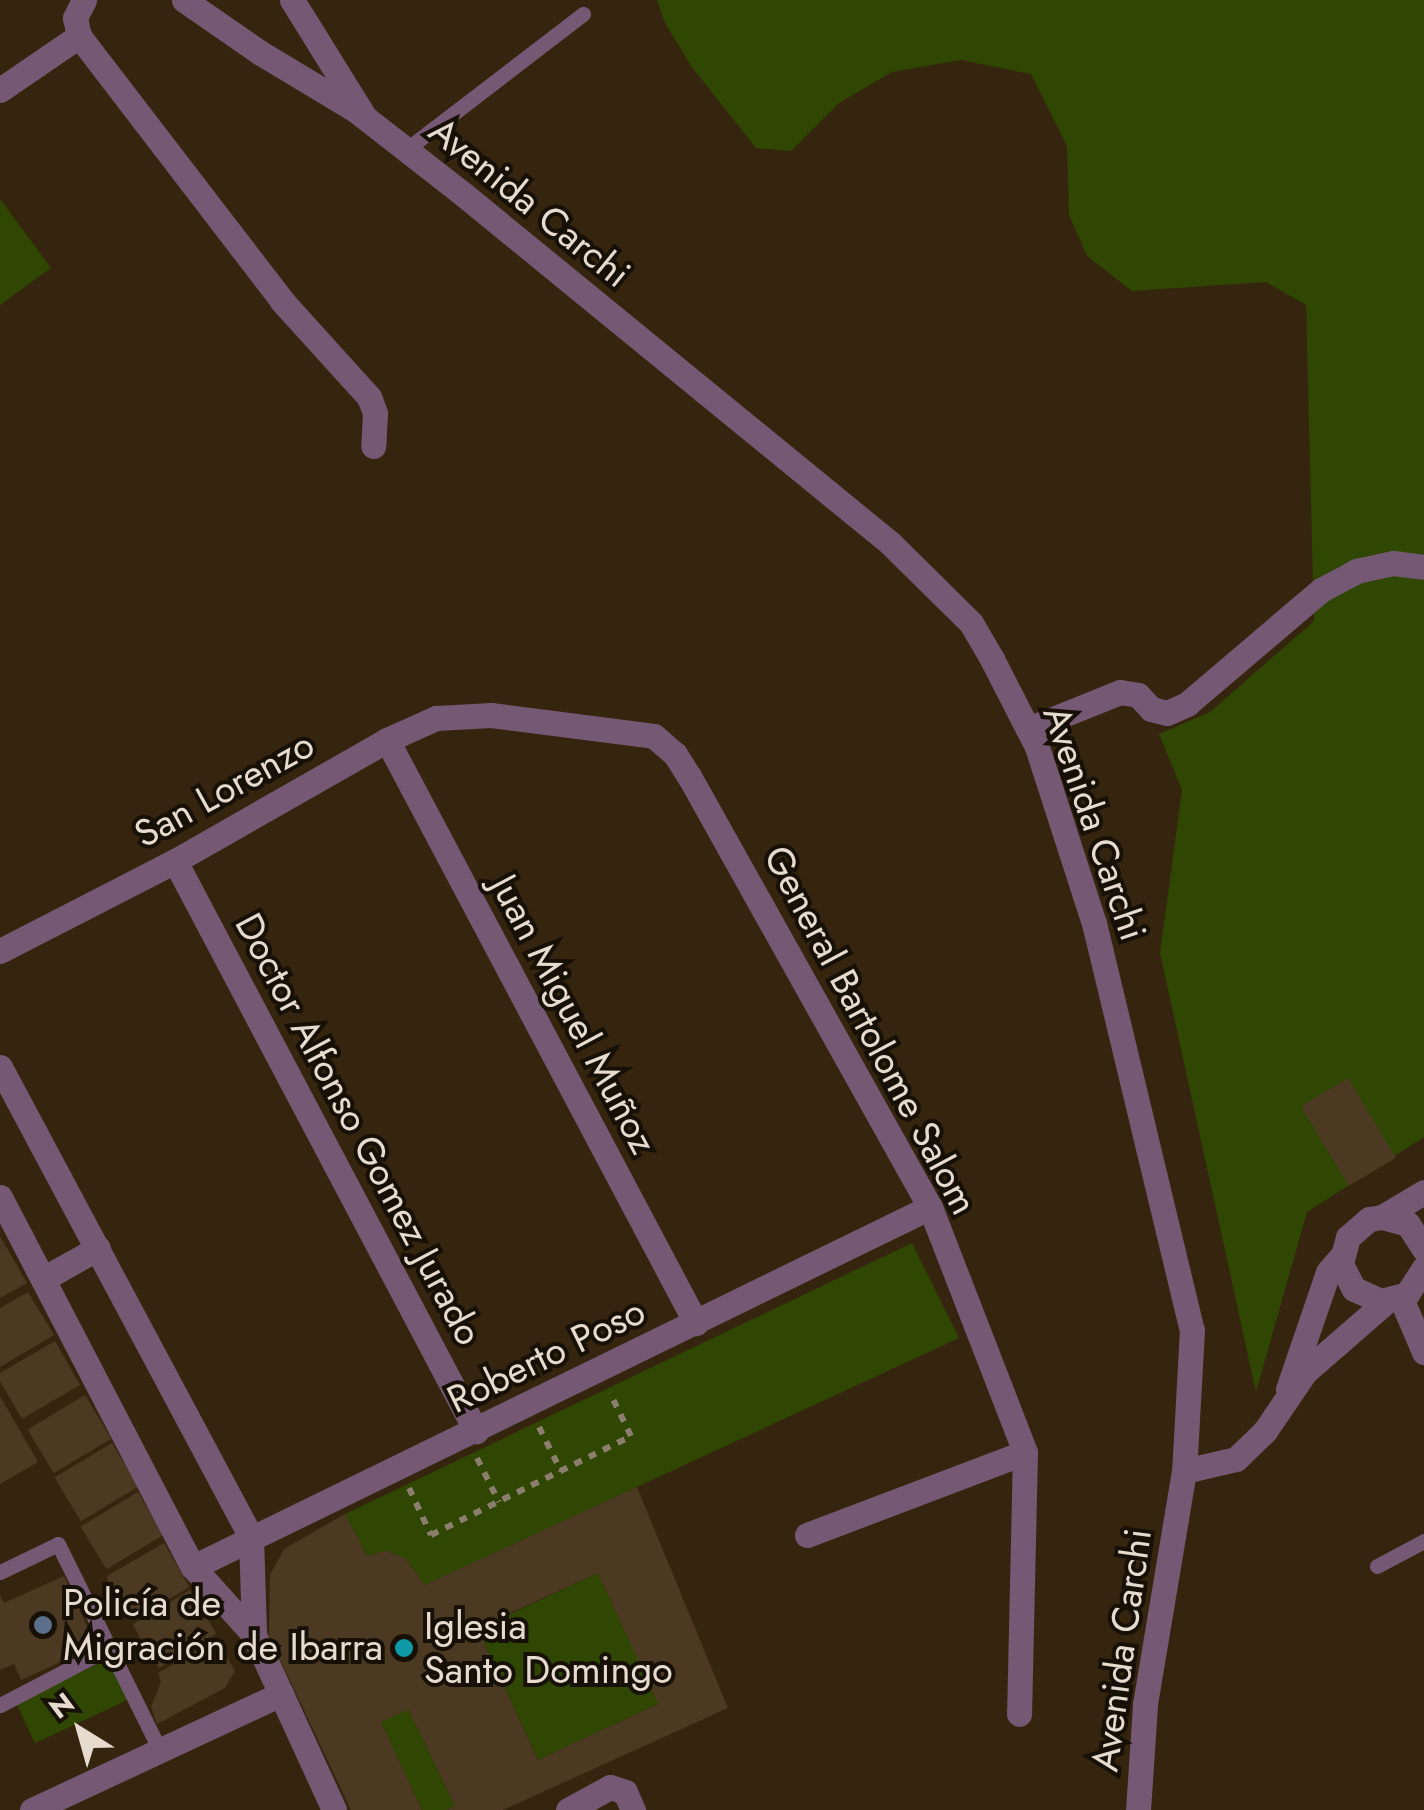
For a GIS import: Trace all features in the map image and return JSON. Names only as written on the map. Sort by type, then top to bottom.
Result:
[{"type":"street","points":[[84,0],[75,18],[79,36],[282,301],[369,398],[376,413],[373,446]]},
{"type":"street","name":"Avenida Carchi","points":[[184,0],[364,116],[890,543],[971,622],[1028,729],[1094,924],[1192,1330],[1184,1471],[1145,1704],[1138,1810]]},
{"type":"street","points":[[292,0],[364,116]]},
{"type":"street","points":[[0,90],[79,36]]},
{"type":"street","points":[[1028,729],[1120,692],[1138,695],[1151,709],[1167,712],[1187,704],[1322,590],[1356,571],[1393,563],[1424,567]]},
{"type":"street","name":"San Lorenzo","points":[[0,951],[175,861],[387,740],[436,718],[491,716]]},
{"type":"street","name":"General Bartolome Salom","points":[[491,716],[654,736],[675,754],[930,1207],[1024,1452],[1018,1714]]},
{"type":"street","name":"Juan Miguel Muñoz","points":[[387,740],[696,1323]]},
{"type":"street","name":"Doctor Alfonso Gomez Jurado","points":[[175,861],[471,1434]]},
{"type":"street","points":[[0,1067],[250,1537],[254,1636]]},
{"type":"street","points":[[1287,1394],[1328,1272],[1342,1256],[1348,1236],[1358,1226],[1424,1192]]},
{"type":"street","points":[[0,1198],[193,1566],[254,1636],[334,1810]]},
{"type":"street","name":"Roberto Poso","points":[[193,1566],[471,1434],[930,1207]]},
{"type":"street","points":[[1382,1216],[1408,1224],[1424,1249]]},
{"type":"street","points":[[42,1279],[98,1248]]},
{"type":"street","points":[[1342,1256],[1346,1278],[1354,1290],[1367,1297],[1395,1299]]},
{"type":"street","points":[[1184,1471],[1236,1459],[1265,1431],[1305,1372],[1416,1284],[1424,1268]]},
{"type":"street","points":[[1395,1299],[1424,1352]]},
{"type":"street","points":[[807,1535],[1024,1452]]},
{"type":"street","points":[[32,1810],[281,1694]]},
{"type":"street","points":[[568,1810],[610,1787],[625,1792],[633,1810]]},
{"type":"lane","points":[[407,150],[583,14]]},
{"type":"lane","points":[[1377,1566],[1424,1541]]},
{"type":"lane","points":[[0,1572],[58,1544],[160,1752]]},
{"type":"lane","points":[[0,1705],[111,1648]]},
{"type":"path","points":[[400,1468],[431,1534],[498,1502],[631,1436],[600,1370]]},
{"type":"path","points":[[528,1405],[560,1470]]},
{"type":"path","points":[[471,1434],[498,1502]]},
{"type":"green space","points":[[657,0],[1424,0],[1424,1137],[1307,1212],[1256,1392],[1160,953],[1182,790],[1159,734],[1210,712],[1314,621],[1306,305],[1266,282],[1132,291],[1087,256],[1069,215],[1067,146],[1031,74],[961,60],[892,72],[839,103],[791,151],[756,148],[691,66],[665,23]]},
{"type":"green space","points":[[0,199],[51,268],[0,305]]},
{"type":"green space","points":[[912,1243],[959,1338],[425,1585],[405,1558],[386,1551],[367,1556],[345,1514]]},
{"type":"green space","points":[[598,1573],[659,1704],[538,1760],[477,1629]]},
{"type":"green space","points":[[111,1658],[130,1699],[35,1743],[16,1702]]},
{"type":"green space","points":[[408,1709],[455,1806],[447,1810],[422,1810],[381,1722]]},
{"type":"building","points":[[1348,1078],[1396,1158],[1349,1186],[1301,1106]]},
{"type":"building","points":[[0,1236],[27,1283],[0,1298]]},
{"type":"building","points":[[28,1292],[54,1335],[0,1367],[0,1308]]},
{"type":"building","points":[[55,1341],[80,1385],[22,1419],[0,1381],[0,1373]]},
{"type":"building","points":[[85,1395],[111,1439],[54,1473],[28,1430]]},
{"type":"building","points":[[0,1396],[38,1462],[0,1484]]},
{"type":"building","points":[[112,1443],[138,1487],[81,1521],[55,1478]]},
{"type":"building","name":"Iglesia Santo Domingo","points":[[637,1487],[728,1708],[503,1810],[447,1810],[455,1806],[408,1709],[381,1722],[422,1810],[351,1810],[269,1636],[270,1575],[284,1549],[345,1514],[367,1556],[386,1551],[405,1558],[425,1585]],"holes":[[[598,1573],[658,1704],[538,1760],[477,1628]]]},
{"type":"building","points":[[138,1492],[164,1535],[106,1569],[81,1527]]},
{"type":"building","points":[[164,1543],[190,1587],[131,1621],[106,1576]]},
{"type":"building","name":"Policía de Migración de Ibarra","points":[[64,1576],[96,1646],[21,1680],[14,1664],[0,1670],[0,1595],[4,1603]]},
{"type":"building","points":[[190,1590],[216,1634],[159,1668],[133,1625]]},
{"type":"building","points":[[216,1640],[235,1671],[225,1688],[157,1724],[151,1707],[161,1682],[158,1673]]},
{"type":"place","name":"Policía de Migración de Ibarra","points":[[43,1625]]},
{"type":"place","name":"Iglesia Santo Domingo","points":[[404,1648]]}]
